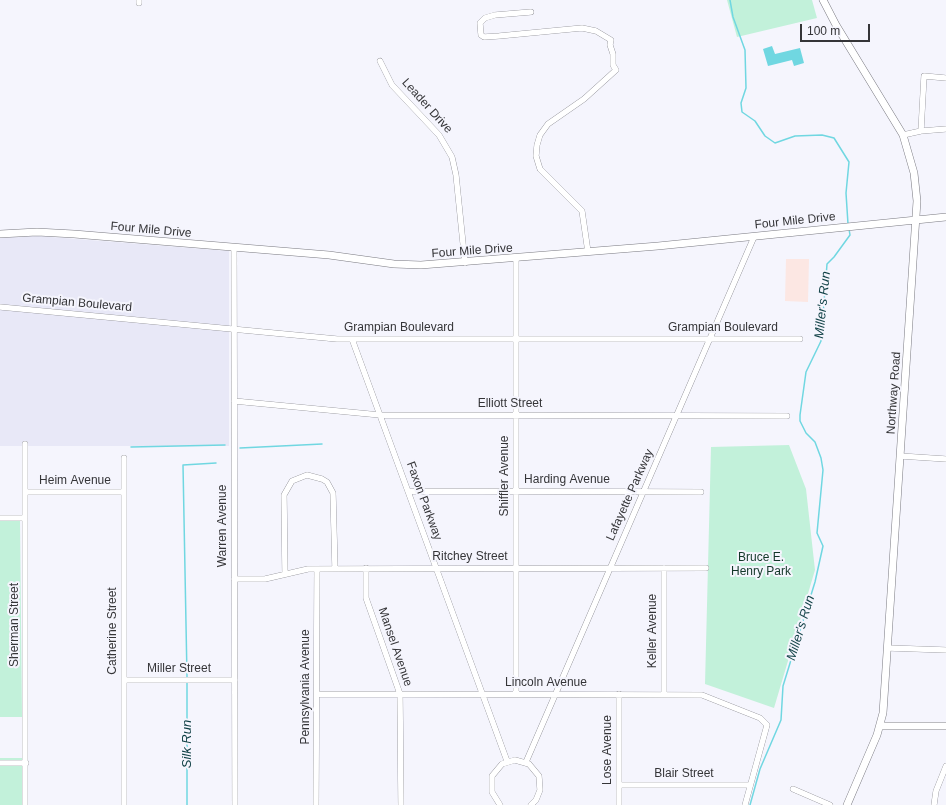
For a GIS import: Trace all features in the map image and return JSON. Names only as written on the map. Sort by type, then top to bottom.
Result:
[{"type":"street","name":"Northway Road","points":[[823,0],[836,25],[903,135],[914,173],[917,220],[888,648],[881,726],[847,805]]},
{"type":"street","points":[[531,12],[495,15],[485,18],[480,23],[481,35],[484,37],[499,36],[582,28],[596,31],[611,40],[610,45],[613,54],[613,65],[616,70],[584,99],[548,124],[540,135],[536,145],[536,156],[540,169],[582,211],[588,252]]},
{"type":"street","name":"Leader Drive","points":[[380,61],[392,85],[442,138],[452,157],[456,175],[465,262]]},
{"type":"street","points":[[921,131],[924,76],[946,78]]},
{"type":"street","points":[[903,135],[921,131],[946,129]]},
{"type":"street","name":"Four Mile Drive","points":[[0,234],[55,233],[329,255],[404,265],[465,262],[588,252],[946,218]]},
{"type":"street","name":"Lafayette Parkway","points":[[526,762],[754,237]]},
{"type":"street","name":"Warren Avenue","points":[[234,248],[235,805]]},
{"type":"street","name":"Shiffler Avenue","points":[[516,258],[516,694]]},
{"type":"street","name":"Grampian Boulevard","points":[[0,307],[352,339],[800,339]]},
{"type":"street","name":"Faxon Parkway","points":[[352,339],[507,761]]},
{"type":"street","name":"Elliott Street","points":[[234,401],[380,415],[787,416]]},
{"type":"street","name":"Sherman Street","points":[[25,444],[25,805]]},
{"type":"street","points":[[900,456],[946,459]]},
{"type":"street","name":"Catherine Street","points":[[124,458],[124,805]]},
{"type":"street","points":[[286,574],[284,495],[292,481],[307,475],[327,482],[333,493],[335,569]]},
{"type":"street","name":"Harding Avenue","points":[[408,491],[702,492]]},
{"type":"street","name":"Heim Avenue","points":[[25,492],[124,492]]},
{"type":"street","points":[[0,518],[25,518]]},
{"type":"street","name":"Mansel Avenue","points":[[366,568],[366,598],[400,694],[401,805]]},
{"type":"street","name":"Keller Avenue","points":[[664,568],[664,694]]},
{"type":"street","name":"Ritchey Street","points":[[234,579],[265,579],[304,569],[706,568]]},
{"type":"street","name":"Pennsylvania Avenue","points":[[316,805],[317,569]]},
{"type":"street","points":[[888,648],[946,650]]},
{"type":"street","name":"Miller Street","points":[[124,680],[235,680]]},
{"type":"street","name":"Lincoln Avenue","points":[[317,694],[702,695],[760,718],[767,725],[766,734],[750,786]]},
{"type":"street","name":"Lose Avenue","points":[[619,694],[619,805]]},
{"type":"street","points":[[881,726],[946,726]]},
{"type":"street","points":[[500,805],[492,792],[491,782],[495,771],[507,761],[515,760],[526,762],[534,768],[540,780],[538,796],[531,805]]},
{"type":"street","points":[[0,763],[26,763]]},
{"type":"street","points":[[934,805],[936,791],[946,766]]},
{"type":"street","name":"Blair Street","points":[[619,785],[750,786]]},
{"type":"street","points":[[745,805],[750,786]]},
{"type":"street","points":[[793,789],[830,805]]},
{"type":"shaded area","points":[[38,236],[229,251],[229,446],[0,446],[0,238]]},
{"type":"shaded area","points":[[786,259],[809,259],[808,302],[785,301]]},
{"type":"green space","points":[[727,0],[812,0],[817,18],[737,37]]},
{"type":"green space","name":"Bruce E. Henry Park","points":[[789,445],[806,489],[815,570],[774,708],[705,684],[711,447]]},
{"type":"green space","points":[[0,521],[20,521],[22,717],[0,717]]},
{"type":"green space","points":[[0,758],[25,758],[25,805],[0,805]]},
{"type":"water","points":[[772,46],[775,54],[800,48],[804,63],[794,66],[792,60],[768,66],[763,49]]},
{"type":"waterway","name":"Miller's Run","points":[[730,0],[733,17],[745,50],[746,88],[741,103],[742,112],[755,121],[765,136],[775,143],[795,136],[822,135],[834,138],[849,162],[846,193],[848,224]]},
{"type":"waterway","name":"Miller's Run","points":[[750,805],[760,769],[781,720],[783,686],[815,582],[823,546],[817,533],[823,470],[821,458],[815,442],[806,433],[800,421],[800,415],[806,372],[821,341],[827,264],[850,235],[849,229]]},
{"type":"waterway","points":[[240,448],[322,444]]},
{"type":"waterway","points":[[131,447],[225,445]]},
{"type":"waterway","points":[[187,677],[183,465],[216,463]]},
{"type":"waterway","name":"Silk Run","points":[[187,683],[187,805]]}]
